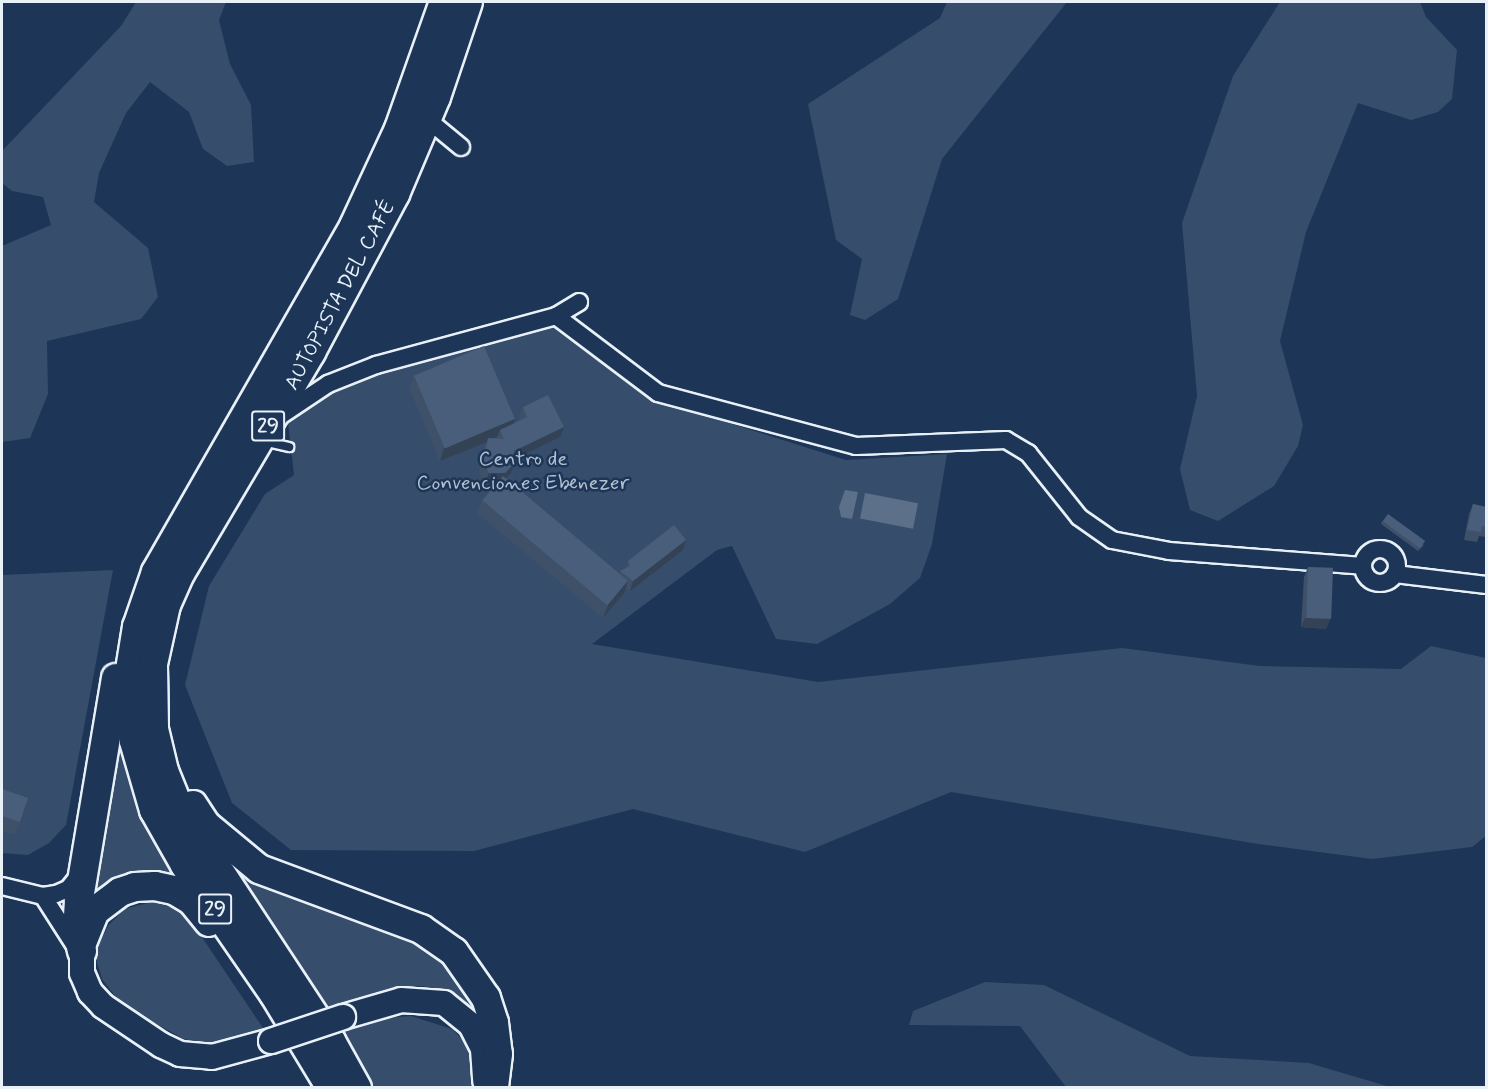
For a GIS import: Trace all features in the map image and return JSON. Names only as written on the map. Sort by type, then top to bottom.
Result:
[{"type":"highway","name":"AUTOPISTA DEL CAFÉ","points":[[331,1088],[274,994],[165,833],[142,777],[130,716],[130,670],[145,601],[176,536],[354,226],[396,138],[444,2]]},
{"type":"highway","name":"AUTOPISTA DEL CAFÉ","points":[[357,1088],[326,1033],[197,842],[171,792],[158,750],[152,708],[153,664],[161,623],[181,572],[265,431],[363,257],[427,119],[468,2]]},
{"type":"highway","points":[[81,957],[77,930],[84,868],[127,625],[144,584],[176,536]]},
{"type":"highway","points":[[161,623],[165,733],[186,794],[206,825],[259,869],[421,929],[454,952],[486,998],[495,1023],[498,1054],[494,1088]]},
{"type":"highway","points":[[81,957],[83,938],[96,911],[107,900],[135,887],[155,886],[174,890],[192,901],[206,918],[301,1053],[331,1088]]},
{"type":"main road","points":[[81,957],[90,992],[103,1006],[134,1029],[180,1054],[212,1057],[411,999],[432,1000],[455,1009],[471,1025],[483,1049],[486,1064],[484,1088]]},
{"type":"street","points":[[427,119],[461,147]]},
{"type":"street","points":[[265,431],[328,384],[376,365],[556,316],[579,302]]},
{"type":"street","points":[[556,316],[658,393],[856,446],[974,438],[1006,440],[1028,453],[1078,517],[1112,540],[1169,551],[1362,566]]},
{"type":"street","points":[[1386,549],[1395,557],[1395,574],[1387,582],[1376,583],[1366,577],[1362,566],[1369,552],[1386,549]]},
{"type":"street","points":[[1395,574],[1486,585]]},
{"type":"street","points":[[2,886],[43,896],[68,889],[84,868]]},
{"type":"street","points":[[43,896],[81,957]]},
{"type":"lane","points":[[265,431],[289,447]]},
{"type":"green space","points":[[136,2],[226,2],[219,20],[230,64],[251,105],[254,162],[227,166],[203,149],[189,112],[150,82],[126,113],[99,173],[94,202],[148,248],[158,297],[141,319],[47,341],[48,394],[30,438],[2,442],[2,246],[51,225],[43,197],[12,191],[2,183],[2,151],[121,26]]},
{"type":"green space","points":[[947,2],[1067,2],[942,159],[898,299],[865,320],[850,315],[862,259],[836,240],[808,104],[940,18]]},
{"type":"green space","points":[[1280,2],[1420,2],[1426,17],[1457,50],[1452,99],[1438,112],[1411,120],[1358,103],[1306,232],[1280,341],[1303,425],[1298,446],[1274,486],[1218,521],[1190,510],[1180,469],[1197,396],[1182,223],[1233,76]]},
{"type":"green space","name":"Centro de Convenciones Ebenezer","points":[[553,328],[647,397],[846,460],[947,454],[932,544],[920,578],[890,604],[817,644],[776,639],[732,546],[717,550],[592,644],[818,682],[1122,648],[1260,666],[1401,669],[1431,646],[1486,658],[1486,836],[1472,847],[1372,859],[1258,844],[951,792],[805,852],[633,809],[474,851],[291,850],[232,803],[185,685],[209,586],[265,494],[294,475],[288,422],[353,380],[411,361]]},
{"type":"green space","points":[[113,570],[66,825],[49,843],[28,855],[2,853],[2,575]]},
{"type":"green space","points":[[120,717],[186,882],[88,907]]},
{"type":"green space","points":[[202,832],[447,955],[484,1021],[454,993],[423,986],[392,988],[327,1011]]},
{"type":"green space","points":[[152,902],[170,907],[189,918],[265,1031],[212,1045],[184,1039],[122,1005],[102,979],[96,959],[99,944],[108,926],[124,909]]},
{"type":"green space","points":[[985,982],[1044,985],[1190,1056],[1309,1063],[1390,1087],[1066,1087],[1020,1026],[909,1025],[913,1011]]},
{"type":"green space","points":[[411,1016],[452,1029],[467,1044],[474,1059],[474,1087],[363,1087],[336,1032],[385,1018]]},
{"type":"shaded area","points":[[845,490],[858,492],[852,519],[841,517],[839,507]]},
{"type":"shaded area","points":[[865,493],[918,503],[913,529],[860,519]]},
{"type":"building","points":[[484,346],[515,419],[445,448],[414,376]]},
{"type":"building","points":[[548,395],[564,427],[514,451],[515,463],[505,473],[489,473],[483,463],[488,438],[504,439],[500,430],[527,417],[523,407]]},
{"type":"building","points":[[503,476],[628,581],[607,605],[482,501]]},
{"type":"building","points":[[1473,504],[1486,507],[1486,527],[1482,526],[1481,532],[1467,530]]},
{"type":"building","points":[[1388,514],[1425,541],[1420,548],[1383,521]]},
{"type":"building","points":[[674,525],[686,540],[633,581],[620,571],[630,566],[628,561]]},
{"type":"building","points":[[1308,567],[1333,568],[1331,619],[1306,618]]},
{"type":"building","points":[[2,789],[28,798],[20,822],[2,816]]}]
